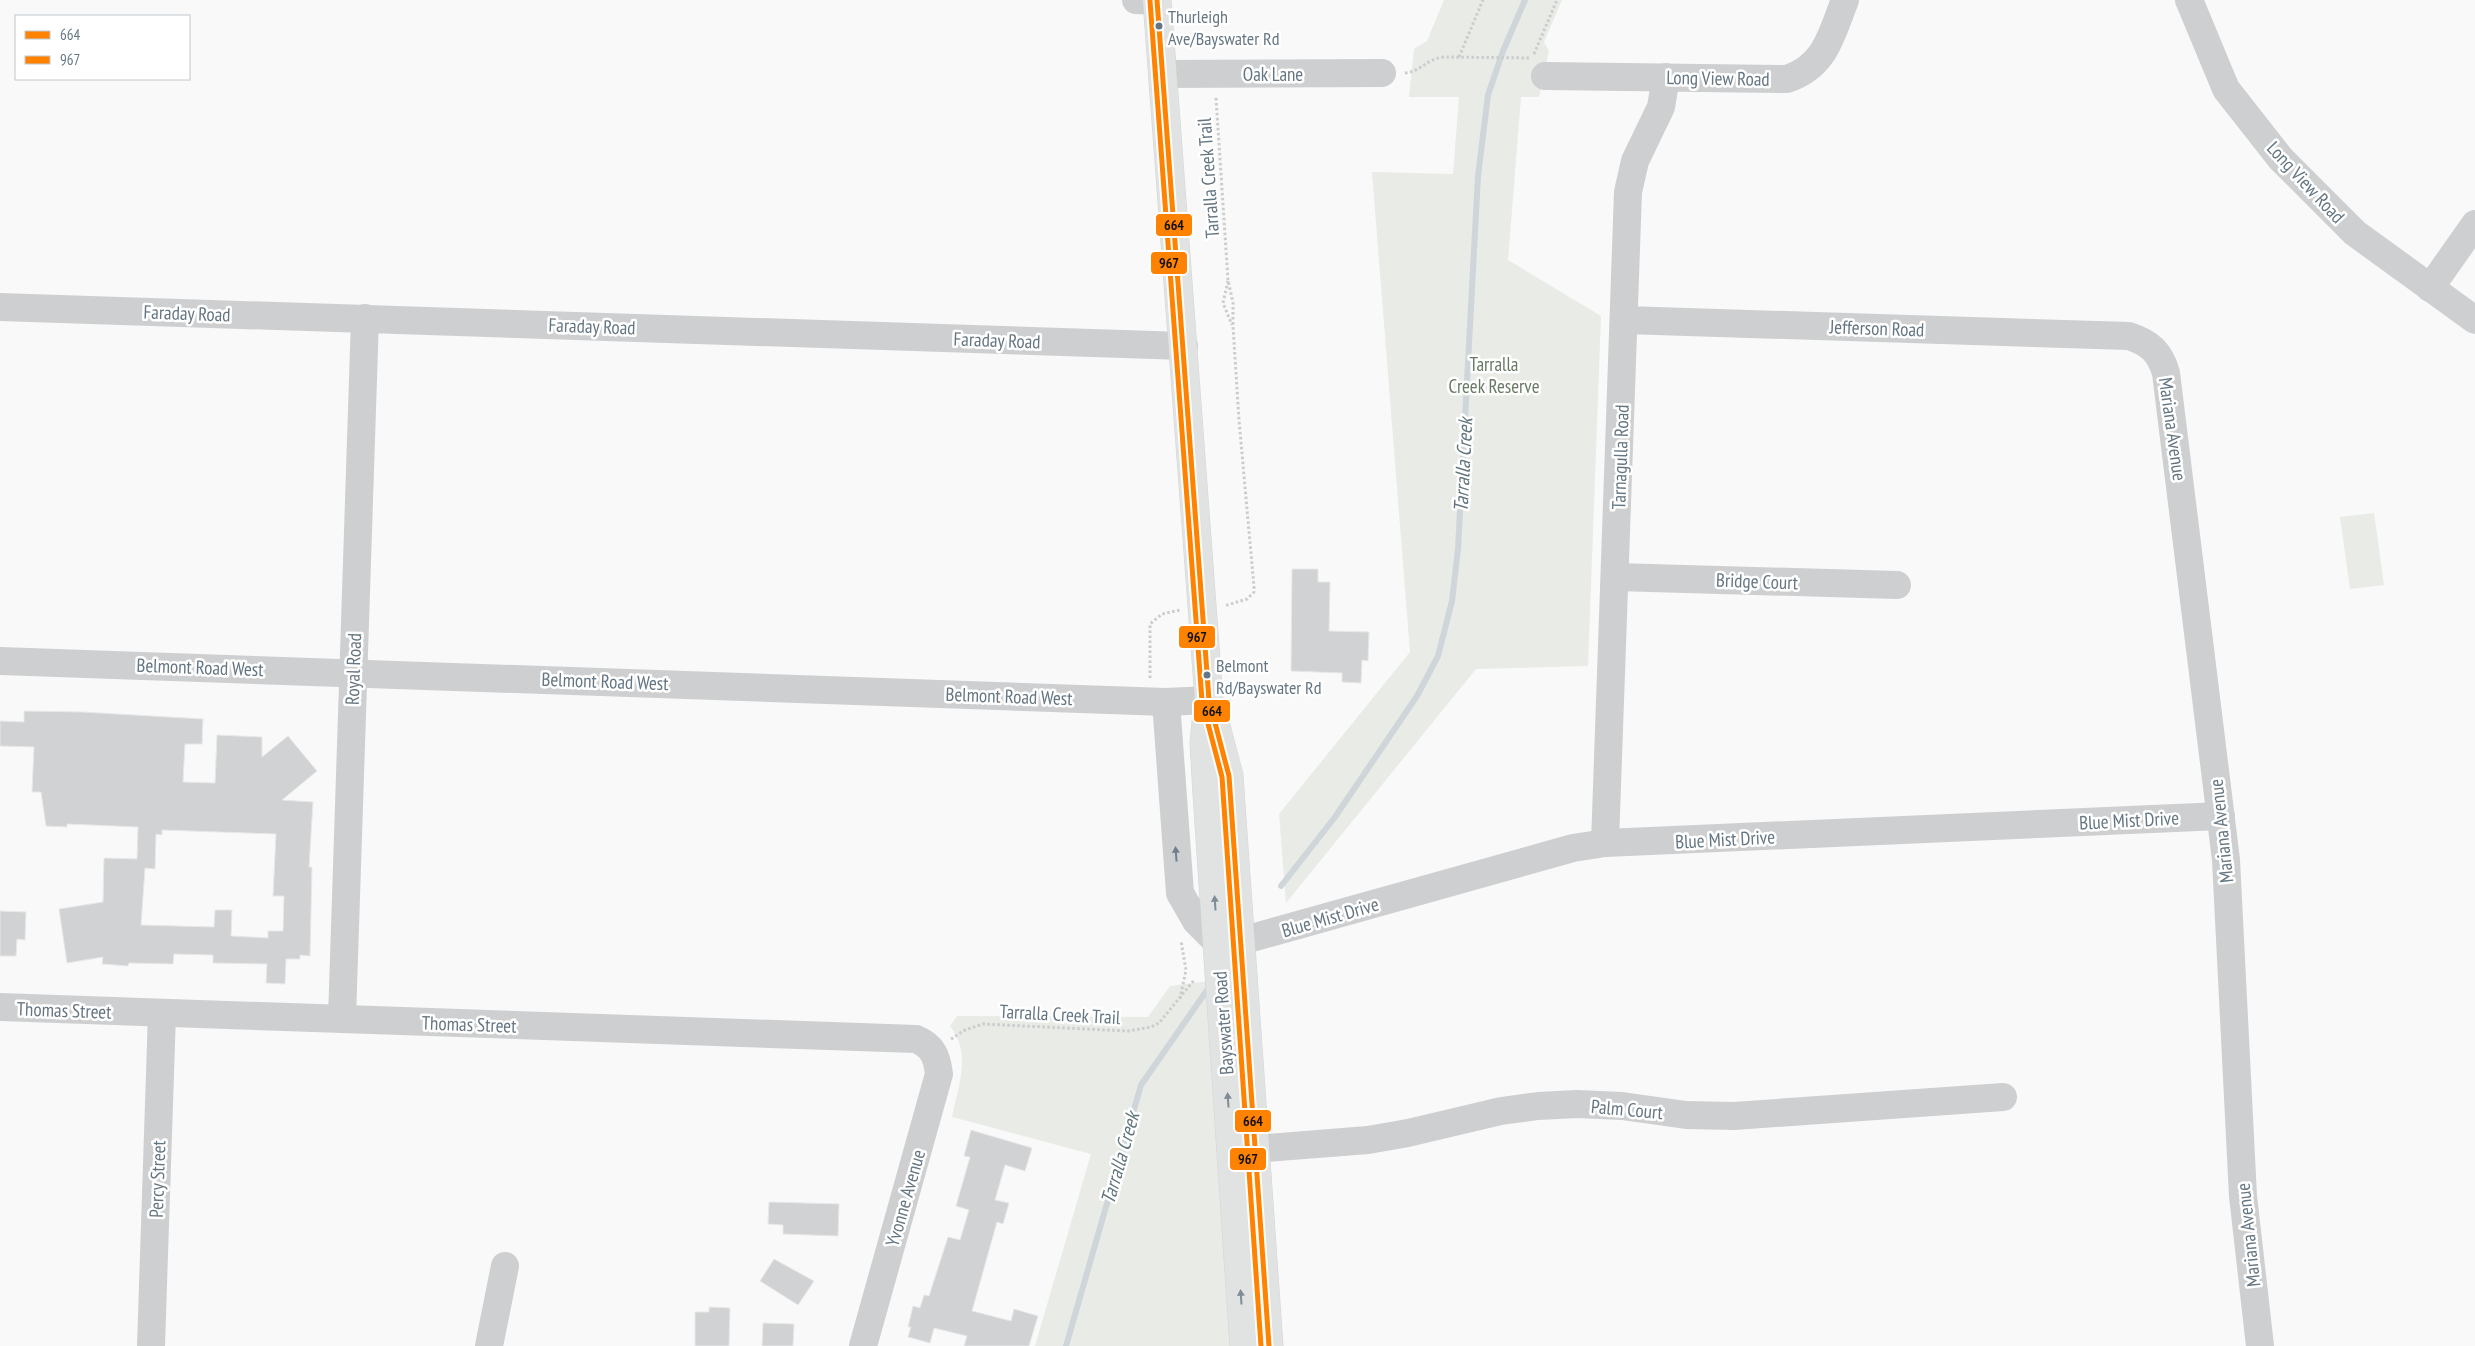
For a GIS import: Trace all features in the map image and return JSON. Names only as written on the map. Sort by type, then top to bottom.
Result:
[{"type":"main road","name":"Bayswater Road","points":[[1150,0],[1164,74],[1209,700],[1229,776],[1230,942],[1244,1346]]},
{"type":"main road","name":"Bayswater Road","points":[[1230,942],[1254,1149],[1269,1346]]},
{"type":"street","name":"Long View Road","points":[[1539,67],[1666,77],[1786,79],[1801,74],[1822,56],[1845,0]]},
{"type":"street","name":"Long View Road","points":[[2189,0],[2226,89],[2281,159],[2355,233],[2475,320]]},
{"type":"street","name":"Oak Lane","points":[[1164,74],[1382,73]]},
{"type":"street","name":"Tarnagulla Road","points":[[1605,844],[1616,577],[1628,192],[1635,161],[1661,107],[1666,77]]},
{"type":"street","points":[[2430,288],[2475,224]]},
{"type":"street","name":"Faraday Road","points":[[0,307],[1184,346]]},
{"type":"street","name":"Royal Road","points":[[342,1020],[365,318]]},
{"type":"street","name":"Jefferson Road","points":[[1624,320],[2129,336]]},
{"type":"street","name":"Mariana Avenue","points":[[2129,336],[2151,346],[2159,354],[2166,373],[2226,860],[2243,1196],[2260,1346]]},
{"type":"street","name":"Bridge Court","points":[[1616,577],[1897,585]]},
{"type":"street","name":"Belmont Road West","points":[[0,661],[1166,702],[1209,700]]},
{"type":"street","points":[[1166,702],[1178,880],[1177,903],[1196,922],[1230,942]]},
{"type":"street","name":"Blue Mist Drive","points":[[1230,942],[1573,848],[1605,844],[2221,816]]},
{"type":"street","name":"Thomas Street","points":[[0,1007],[903,1038],[926,1042],[934,1050]]},
{"type":"street","name":"Percy Street","points":[[151,1346],[162,1013]]},
{"type":"street","name":"Yvonne Avenue","points":[[864,1346],[936,1087],[939,1074],[934,1050]]},
{"type":"street","name":"Palm Court","points":[[1254,1149],[1368,1140],[1408,1133],[1501,1111],[1538,1106],[1577,1104],[1622,1106],[1686,1114],[1734,1116],[2003,1096]]},
{"type":"street","points":[[489,1346],[505,1266]]},
{"type":"path","points":[[1459,57],[1483,0]]},
{"type":"path","points":[[1539,67],[1557,0]]},
{"type":"path","points":[[1382,73],[1411,72],[1432,58],[1526,58]]},
{"type":"path","name":"Tarralla Creek Trail","points":[[1214,75],[1228,280],[1233,303],[1233,326],[1223,303],[1228,280]]},
{"type":"path","name":"Tarralla Creek Trail","points":[[1177,903],[1186,970],[1180,999]]},
{"type":"path","name":"Tarralla Creek Trail","points":[[934,1050],[965,1030],[983,1024],[1140,1030],[1159,1023],[1194,982],[1196,974]]},
{"type":"green space","name":"Tarralla Creek Reserve","points":[[1444,0],[1562,0],[1544,42],[1549,51],[1539,97],[1521,97],[1508,260],[1601,316],[1588,666],[1476,669],[1286,903],[1279,814],[1410,652],[1372,172],[1453,174],[1459,97],[1409,97],[1414,49],[1427,41]]},
{"type":"green space","points":[[2374,513],[2384,585],[2350,589],[2340,517]]},
{"type":"green space","points":[[1209,981],[1233,1346],[1035,1346],[1091,1154],[952,1117],[960,1082],[962,1059],[957,1036],[950,1026],[957,1016],[1148,1017],[1170,986]]},
{"type":"building","points":[[1292,569],[1318,569],[1318,582],[1330,582],[1329,631],[1369,632],[1368,661],[1362,660],[1361,683],[1342,682],[1342,673],[1291,671]]},
{"type":"building","points":[[24,711],[82,712],[203,719],[202,744],[185,744],[183,782],[215,783],[217,735],[262,737],[262,757],[288,736],[317,771],[282,800],[313,802],[309,867],[312,867],[310,956],[300,955],[300,959],[286,959],[285,984],[266,983],[267,964],[213,963],[213,955],[174,954],[173,964],[129,963],[128,966],[102,964],[103,957],[67,963],[59,909],[103,902],[104,858],[137,859],[138,827],[67,824],[67,827],[46,826],[41,792],[32,792],[34,747],[0,746],[0,721],[24,722]],"holes":[[[162,830],[276,834],[273,896],[284,896],[283,931],[268,931],[268,938],[231,936],[232,910],[215,910],[214,927],[141,925],[145,868],[155,869],[156,834],[162,835]]]},
{"type":"building","points":[[0,911],[26,912],[25,940],[17,939],[16,956],[0,956]]},
{"type":"building","points":[[971,1130],[1032,1148],[1025,1171],[1005,1165],[995,1200],[1009,1203],[1003,1224],[997,1222],[972,1311],[1011,1321],[1014,1309],[1038,1316],[1029,1346],[964,1346],[967,1336],[934,1328],[930,1343],[908,1337],[911,1327],[908,1327],[913,1306],[920,1308],[924,1295],[929,1296],[948,1237],[960,1240],[969,1210],[956,1206],[970,1157],[964,1156]]},
{"type":"building","points":[[769,1202],[839,1204],[838,1236],[783,1234],[783,1225],[768,1224]]},
{"type":"building","points":[[774,1259],[814,1281],[798,1305],[760,1281]]},
{"type":"building","points":[[709,1307],[730,1308],[729,1346],[695,1346],[695,1312],[709,1312]]},
{"type":"building","points":[[763,1323],[794,1324],[793,1346],[762,1346]]},
{"type":"waterway","name":"Tarralla Creek","points":[[1281,886],[1335,817],[1417,696],[1438,656],[1452,601],[1458,549],[1478,176],[1488,95],[1503,51],[1525,0]]},
{"type":"waterway","name":"Tarralla Creek","points":[[1066,1346],[1141,1085],[1210,986]]},
{"type":"transit line","name":"664","points":[[1157,0],[1209,700],[1229,776],[1269,1346]]},
{"type":"transit line","name":"967","points":[[1150,1],[1202,701],[1222,777],[1261,1346]]},
{"type":"place","name":"Thurleigh Ave/Bayswater Rd","points":[[1159,26]]},
{"type":"place","name":"Belmont Rd/Bayswater Rd","points":[[1207,675]]}]
